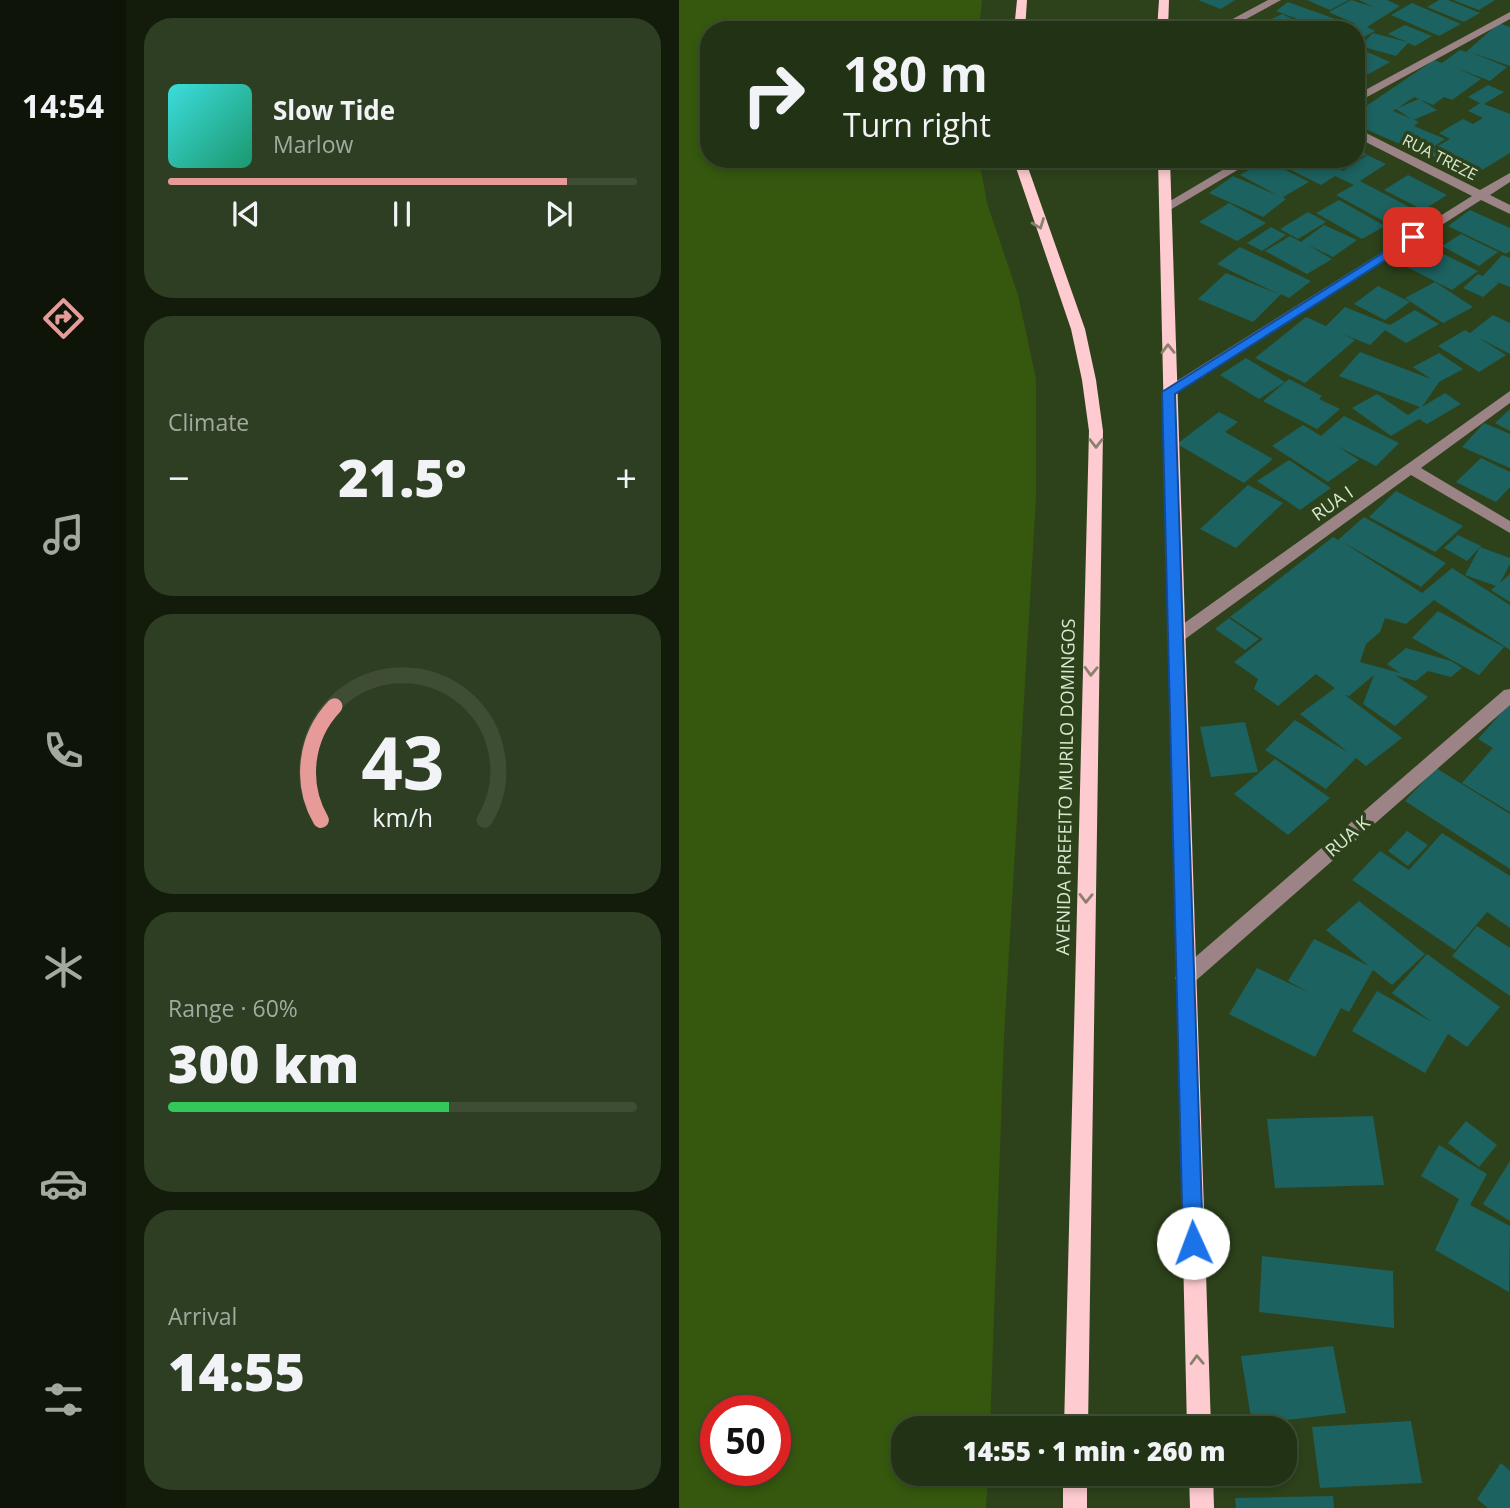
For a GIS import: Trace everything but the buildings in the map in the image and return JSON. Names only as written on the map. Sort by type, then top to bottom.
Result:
[{"type":"main road","points":[[1020,21],[1022,0]]},
{"type":"main road","points":[[1163,21],[1164,0]]},
{"type":"main road","name":"AVENIDA PREFEITO MURILO DOMINGOS","points":[[1022,168],[1033,209],[1077,327],[1091,383],[1096,431],[1076,1416]]},
{"type":"main road","points":[[1164,168],[1175,638],[1199,1416]]},
{"type":"main road","points":[[1075,1486],[1075,1508]]},
{"type":"main road","points":[[1201,1486],[1202,1508]]},
{"type":"street","points":[[1235,21],[1276,0]]},
{"type":"street","points":[[1365,95],[1510,15]]},
{"type":"street","name":"RUA TREZE","points":[[1365,137],[1510,210]]},
{"type":"street","points":[[1166,207],[1234,168]]},
{"type":"street","points":[[1169,392],[1510,177]]},
{"type":"street","name":"RUA I","points":[[1175,638],[1510,396]]},
{"type":"street","points":[[1412,469],[1510,528]]},
{"type":"street","name":"RUA K","points":[[1185,978],[1510,695]]},
{"type":"green space","points":[[679,0],[982,0],[980,21],[700,21],[700,168],[981,168],[987,203],[1018,295],[1036,379],[1036,498],[1004,1036],[990,1416],[891,1416],[891,1486],[987,1486],[986,1508],[679,1508]]},
{"type":"route","points":[[1193,1243],[1169,392],[1413,237]]}]
